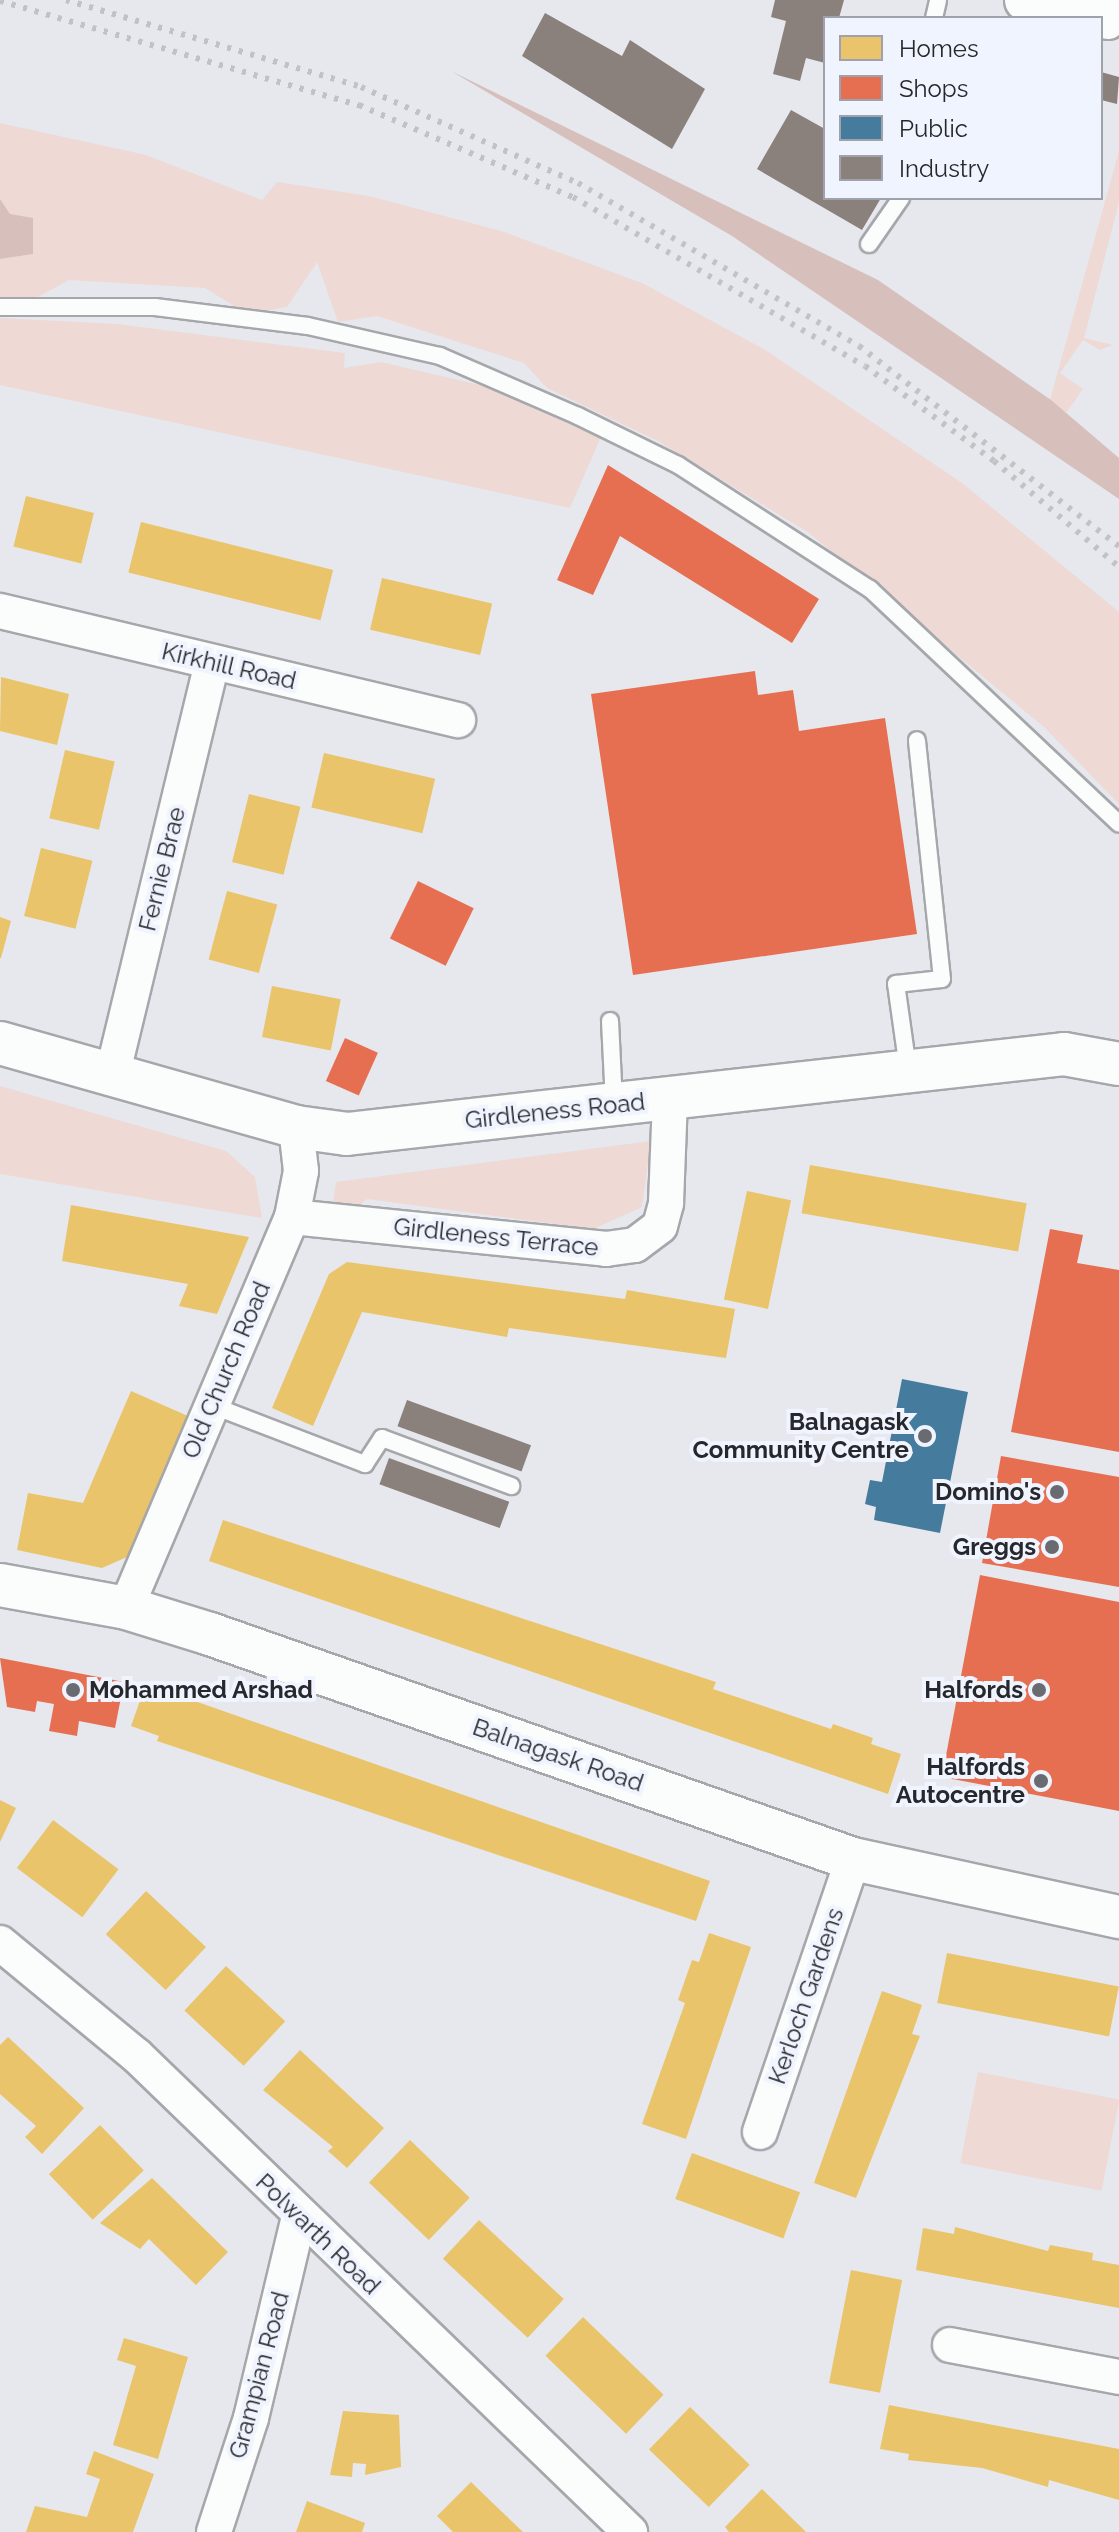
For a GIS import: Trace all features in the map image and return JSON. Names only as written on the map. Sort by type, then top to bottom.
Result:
[{"type":"street","name":"Kirkhill Road","points":[[0,611],[458,720]]},
{"type":"street","name":"Fernie Brae","points":[[112,1076],[212,663]]},
{"type":"street","name":"Girdleness Road","points":[[0,1043],[296,1127],[347,1134],[1064,1054],[1119,1064]]},
{"type":"street","name":"Girdleness Terrace","points":[[292,1217],[606,1249],[635,1245],[660,1226],[666,1203],[670,1098]]},
{"type":"street","name":"Old Church Road","points":[[126,1608],[292,1217],[301,1171],[296,1127]]},
{"type":"street","name":"Balnagask Road","points":[[0,1585],[126,1608],[853,1859],[1119,1917]]},
{"type":"street","name":"Kerloch Gardens","points":[[760,2132],[853,1859]]},
{"type":"street","name":"Polwarth Road","points":[[0,1943],[136,2055],[299,2217],[630,2532]]},
{"type":"street","name":"Grampian Road","points":[[214,2532],[251,2418],[299,2217]]},
{"type":"street","points":[[950,2345],[1119,2377]]},
{"type":"lane","points":[[869,244],[900,200]]},
{"type":"lane","points":[[0,307],[155,307],[308,326],[440,356],[578,416],[678,465],[870,589],[1119,824]]},
{"type":"lane","points":[[908,1069],[896,984],[942,979],[917,740]]},
{"type":"lane","points":[[610,1021],[614,1105]]},
{"type":"lane","points":[[211,1405],[365,1464],[382,1438],[511,1486]]},
{"type":"shaded area","points":[[451,71],[878,280],[1051,400],[1119,458],[1119,499],[732,236]]},
{"type":"shaded area","points":[[0,123],[146,155],[262,200],[277,182],[369,196],[501,231],[642,283],[767,351],[962,483],[1119,612],[1119,804],[1044,727],[809,533],[658,441],[547,388],[524,363],[377,316],[338,322],[317,262],[287,307],[264,311],[239,309],[205,288],[69,280],[34,299],[0,299],[0,259],[33,254],[0,199]]},
{"type":"shaded area","points":[[1119,151],[1119,202],[1084,338],[1113,345],[1100,350],[1083,340],[1060,373],[1083,389],[1066,413],[1050,400]]},
{"type":"shaded area","points":[[0,199],[10,214],[33,218],[33,254],[0,259]]},
{"type":"shaded area","points":[[0,318],[117,324],[345,353],[344,368],[381,362],[480,385],[603,432],[570,508],[0,385]]},
{"type":"shaded area","points":[[0,1086],[226,1151],[255,1177],[262,1218],[0,1174]]},
{"type":"shaded area","points":[[651,1141],[642,1207],[593,1229],[367,1199],[352,1211],[332,1209],[336,1182]]},
{"type":"shaded area","points":[[978,2072],[1119,2099],[1102,2191],[960,2163]]},
{"type":"building: Homes","points":[[26,496],[94,513],[81,563],[13,546]]},
{"type":"building: Homes","points":[[141,522],[333,570],[321,620],[128,572]]},
{"type":"building: Homes","points":[[382,578],[492,603],[480,655],[370,630]]},
{"type":"building: Homes","points":[[1,677],[69,694],[57,745],[0,731]]},
{"type":"building: Homes","points":[[65,750],[115,761],[99,830],[49,818]]},
{"type":"building: Homes","points":[[324,753],[435,779],[422,833],[311,808]]},
{"type":"building: Homes","points":[[249,794],[300,807],[283,875],[232,862]]},
{"type":"building: Homes","points":[[41,848],[92,861],[75,929],[24,916]]},
{"type":"building: Homes","points":[[227,891],[277,904],[259,973],[209,960]]},
{"type":"building: Homes","points":[[0,917],[11,921],[1,958],[0,958]]},
{"type":"building: Homes","points":[[272,986],[341,999],[331,1050],[262,1037]]},
{"type":"building: Homes","points":[[810,1165],[1027,1203],[1018,1251],[801,1213]]},
{"type":"building: Homes","points":[[747,1191],[791,1200],[768,1309],[724,1300]]},
{"type":"building: Homes","points":[[71,1205],[249,1237],[217,1314],[179,1306],[188,1284],[62,1261]]},
{"type":"building: Homes","points":[[347,1262],[625,1299],[627,1290],[735,1309],[726,1358],[509,1328],[507,1337],[362,1312],[313,1426],[272,1408],[329,1274]]},
{"type":"building: Homes","points":[[131,1391],[188,1416],[127,1557],[102,1568],[17,1550],[28,1493],[83,1503]]},
{"type":"building: Homes","points":[[223,1520],[716,1682],[713,1689],[831,1729],[833,1724],[873,1738],[871,1744],[901,1754],[888,1794],[209,1561]]},
{"type":"building: Homes","points":[[146,1684],[710,1881],[696,1921],[157,1741],[159,1736],[131,1726]]},
{"type":"building: Homes","points":[[0,1800],[16,1808],[0,1842]]},
{"type":"building: Homes","points":[[53,1820],[118,1869],[82,1917],[17,1868]]},
{"type":"building: Homes","points":[[146,1891],[206,1947],[166,1990],[106,1934]]},
{"type":"building: Homes","points":[[709,1933],[751,1947],[686,2139],[642,2124],[685,2003],[678,2000],[692,1960],[699,1962]]},
{"type":"building: Homes","points":[[947,1953],[1119,1986],[1109,2036],[937,2003]]},
{"type":"building: Homes","points":[[226,1966],[285,2021],[244,2066],[184,2011]]},
{"type":"building: Homes","points":[[882,1991],[922,2005],[912,2034],[920,2036],[856,2198],[814,2183]]},
{"type":"building: Homes","points":[[8,2037],[84,2108],[42,2154],[25,2137],[36,2126],[0,2094],[0,2045]]},
{"type":"building: Homes","points":[[300,2050],[384,2128],[347,2168],[328,2151],[333,2147],[263,2090]]},
{"type":"building: Homes","points":[[100,2125],[144,2170],[93,2220],[49,2174]]},
{"type":"building: Homes","points":[[410,2140],[470,2198],[429,2240],[369,2182]]},
{"type":"building: Homes","points":[[692,2153],[800,2192],[783,2238],[675,2199]]},
{"type":"building: Homes","points":[[152,2178],[228,2252],[196,2285],[149,2239],[140,2249],[100,2223]]},
{"type":"building: Homes","points":[[479,2220],[564,2299],[528,2338],[443,2259]]},
{"type":"building: Homes","points":[[955,2227],[1048,2251],[1050,2245],[1093,2253],[1092,2260],[1119,2265],[1119,2308],[916,2270],[923,2228],[954,2234]]},
{"type":"building: Homes","points":[[851,2270],[902,2280],[880,2393],[829,2383]]},
{"type":"building: Homes","points":[[583,2317],[664,2395],[626,2434],[545,2356]]},
{"type":"building: Homes","points":[[124,2338],[188,2357],[158,2459],[113,2445],[136,2366],[117,2360]]},
{"type":"building: Homes","points":[[889,2405],[1119,2449],[1119,2500],[1049,2480],[1048,2487],[982,2468],[908,2460],[909,2454],[880,2449]]},
{"type":"building: Homes","points":[[690,2407],[750,2465],[709,2507],[649,2449]]},
{"type":"building: Homes","points":[[343,2411],[399,2415],[401,2467],[365,2475],[366,2464],[353,2463],[352,2477],[330,2475]]},
{"type":"building: Homes","points":[[94,2451],[154,2474],[133,2532],[26,2532],[35,2506],[87,2517],[100,2479],[86,2474]]},
{"type":"building: Homes","points":[[471,2482],[523,2532],[453,2532],[437,2516]]},
{"type":"building: Homes","points":[[762,2489],[806,2532],[729,2532],[725,2527]]},
{"type":"building: Homes","points":[[307,2501],[365,2523],[362,2532],[296,2532]]},
{"type":"building: Shops","points":[[608,465],[819,599],[792,643],[620,536],[593,595],[557,580]]},
{"type":"building: Shops","points":[[755,671],[758,695],[793,690],[799,731],[885,718],[917,934],[633,975],[591,694]]},
{"type":"building: Shops","points":[[418,881],[474,908],[446,966],[390,939]]},
{"type":"building: Shops","points":[[345,1038],[378,1053],[359,1096],[326,1081]]},
{"type":"building: Shops","points":[[1050,1229],[1083,1235],[1077,1263],[1119,1270],[1119,1452],[1011,1432]]},
{"type":"building: Shops","points":[[1001,1456],[1119,1477],[1119,1587],[982,1563]]},
{"type":"building: Shops","name":"Halfords","points":[[980,1575],[1119,1602],[1119,1811],[942,1777]]},
{"type":"building: Shops","points":[[0,1658],[124,1682],[115,1728],[79,1721],[77,1736],[49,1731],[54,1704],[37,1701],[35,1712],[7,1707]]},
{"type":"building: Public","name":"Balnagask Community Centre","points":[[902,1379],[968,1392],[940,1533],[874,1520],[876,1507],[865,1504],[870,1480],[882,1482]]},
{"type":"building: Industry","points":[[775,0],[844,0],[840,16],[823,16],[823,62],[806,58],[800,81],[773,74],[786,21],[771,17]]},
{"type":"building: Industry","points":[[545,13],[622,56],[630,40],[705,89],[672,149],[522,56]]},
{"type":"building: Industry","points":[[1103,73],[1119,77],[1117,104],[1103,100]]},
{"type":"building: Industry","points":[[791,110],[823,128],[823,200],[880,200],[862,230],[757,169]]},
{"type":"building: Industry","points":[[407,1400],[531,1445],[521,1471],[397,1426]]},
{"type":"building: Industry","points":[[389,1458],[509,1502],[500,1528],[379,1484]]},
{"type":"railway","points":[[66,0],[361,87],[578,183],[859,346],[1119,546]]},
{"type":"railway","points":[[0,1],[359,105],[573,197],[865,366],[994,461],[1119,567]]},
{"type":"place","name":"Balnagask Community Centre","points":[[925,1436]]},
{"type":"place","name":"Domino's","points":[[1057,1492]]},
{"type":"place","name":"Greggs","points":[[1052,1547]]},
{"type":"place","name":"Mohammed Arshad","points":[[73,1690]]},
{"type":"place","name":"Halfords","points":[[1039,1690]]},
{"type":"place","name":"Halfords Autocentre","points":[[1041,1781]]}]
